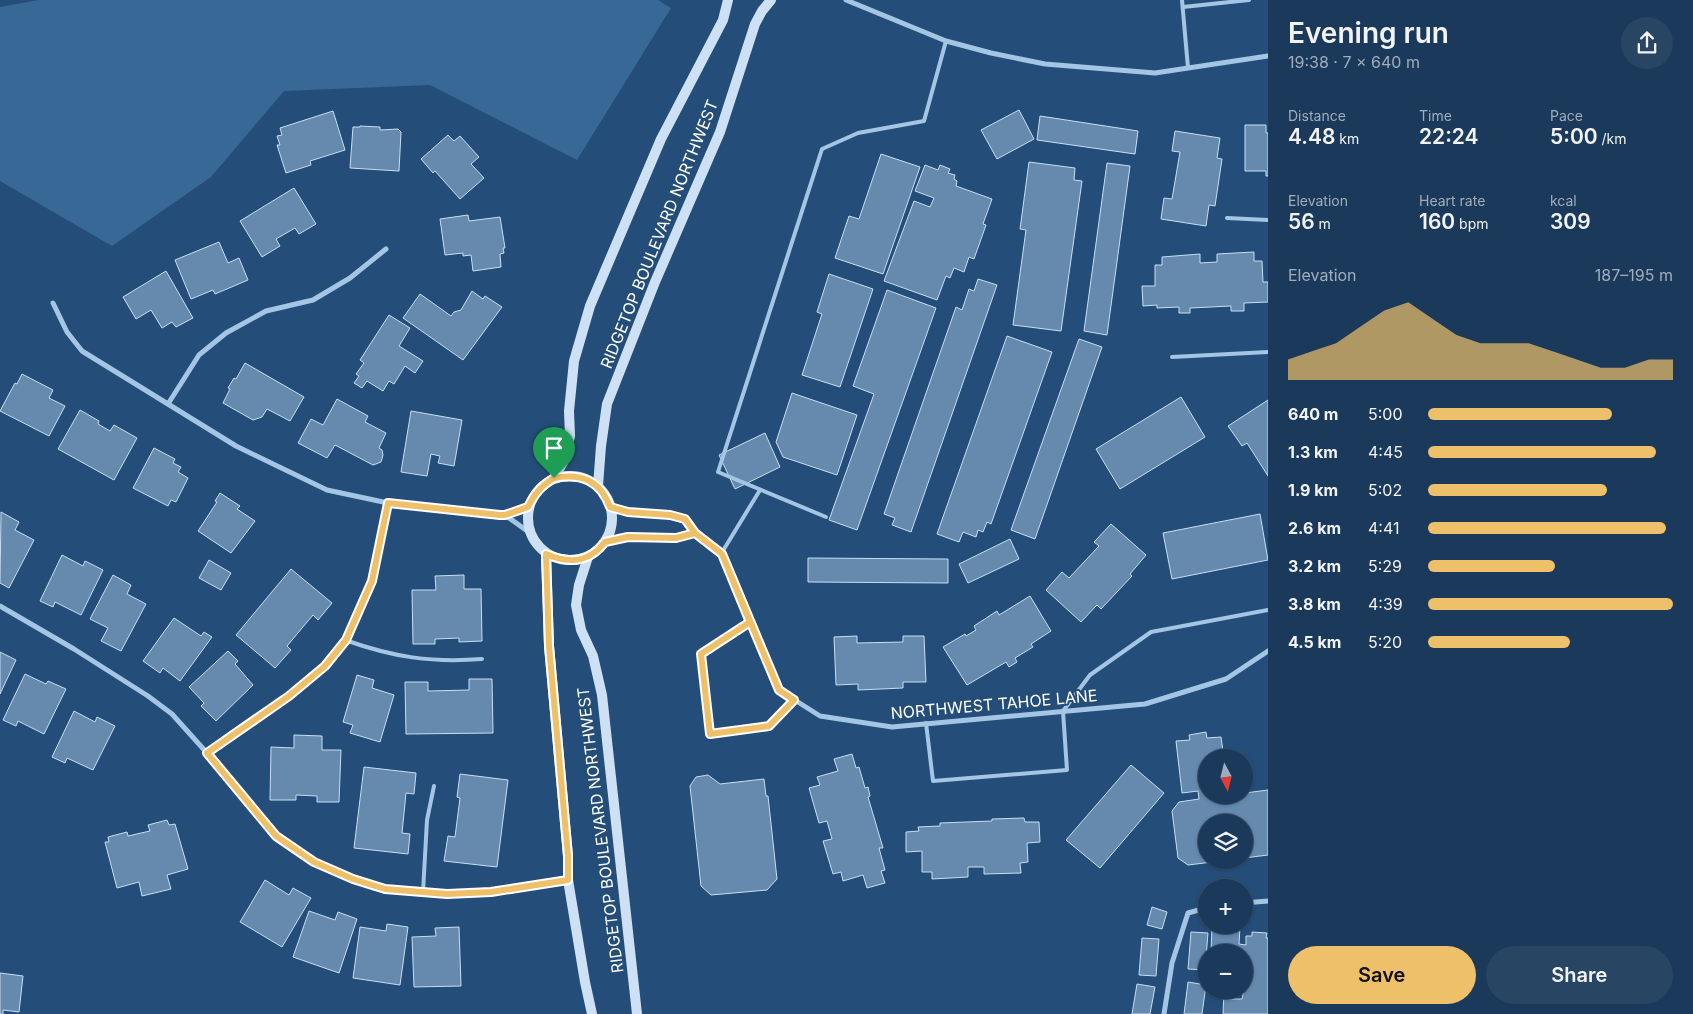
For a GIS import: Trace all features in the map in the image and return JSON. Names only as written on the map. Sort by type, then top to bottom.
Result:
[{"type":"main road","name":"RIDGETOP BOULEVARD NORTHWEST","points":[[554,478],[565,459],[570,436],[569,411],[574,361],[590,306],[661,139],[723,20],[728,0]]},
{"type":"main road","name":"RIDGETOP BOULEVARD NORTHWEST","points":[[598,486],[607,404],[655,282],[720,132],[755,24],[762,10],[771,0]]},
{"type":"main road","points":[[566,476],[577,476],[598,486],[607,497],[612,524],[600,549],[588,557],[574,561],[560,560],[546,554],[536,545],[530,534],[527,520],[528,507],[534,495],[542,485],[554,478],[566,476]]},
{"type":"main road","name":"RIDGETOP BOULEVARD NORTHWEST","points":[[546,554],[549,646],[568,856],[568,880],[592,1014]]},
{"type":"main road","name":"RIDGETOP BOULEVARD NORTHWEST","points":[[588,557],[579,585],[576,605],[581,630],[593,656],[602,695],[637,1014]]},
{"type":"street","points":[[846,0],[946,41],[991,53],[1045,64],[1154,73],[1268,56]]},
{"type":"street","points":[[168,404],[199,355],[226,333],[266,311],[313,300],[350,278],[386,248]]},
{"type":"street","points":[[53,303],[67,332],[82,351],[236,446],[327,490],[388,503],[505,515],[528,507]]},
{"type":"street","points":[[207,753],[296,690],[325,666],[346,640],[372,581],[388,503]]},
{"type":"street","name":"NORTHWEST TAHOE LANE","points":[[610,507],[628,512],[670,515],[685,519],[695,533],[722,554],[779,690],[820,716],[892,726],[1145,704],[1226,679],[1268,651]]},
{"type":"street","points":[[505,515],[530,534]]},
{"type":"street","points":[[605,542],[628,537],[676,538],[695,533]]},
{"type":"street","points":[[0,606],[74,649],[148,696],[172,714],[276,836],[314,862],[353,879],[385,889],[447,894],[491,892],[568,880]]},
{"type":"street","points":[[1253,902],[1268,901]]},
{"type":"street","points":[[1164,1014],[1172,963],[1188,913],[1198,910]]},
{"type":"lane","points":[[1182,0],[1188,68]]},
{"type":"lane","points":[[1183,7],[1249,0]]},
{"type":"lane","points":[[826,517],[718,472],[822,149],[858,133],[924,121],[946,41]]},
{"type":"lane","points":[[1227,218],[1268,220]]},
{"type":"lane","points":[[1172,357],[1268,352]]},
{"type":"lane","points":[[722,554],[760,490]]},
{"type":"lane","points":[[926,723],[933,781],[1067,770],[1063,711],[1090,675],[1151,632],[1268,610]]},
{"type":"lane","points":[[750,622],[701,654],[710,734],[769,726],[794,700]]},
{"type":"lane","points":[[346,640],[398,656],[453,661],[482,659]]},
{"type":"lane","points":[[423,892],[426,820],[434,786]]},
{"type":"shaded area","points":[[38,0],[658,0],[671,8],[577,160],[430,85],[284,91],[211,177],[112,246],[0,181],[0,7]]},
{"type":"building","points":[[1019,110],[1034,139],[997,159],[981,130]]},
{"type":"building","points":[[333,111],[345,150],[310,161],[311,165],[286,173],[277,145],[280,145],[277,136],[282,135],[280,128]]},
{"type":"building","points":[[1040,116],[1138,131],[1135,154],[1037,140]]},
{"type":"building","points":[[1245,125],[1266,125],[1266,133],[1268,133],[1268,176],[1266,176],[1266,171],[1245,171]]},
{"type":"building","points":[[353,127],[380,127],[380,130],[398,129],[401,132],[399,171],[350,168]]},
{"type":"building","points":[[1175,131],[1220,138],[1217,158],[1222,159],[1215,206],[1209,205],[1206,226],[1161,219],[1164,198],[1172,199],[1180,152],[1172,151]]},
{"type":"building","points":[[448,135],[454,141],[460,136],[479,157],[471,164],[484,178],[460,199],[435,171],[433,173],[421,159]]},
{"type":"building","points":[[881,154],[920,167],[883,274],[835,258],[849,216],[859,219]]},
{"type":"building","points":[[1029,162],[1075,168],[1074,180],[1082,181],[1061,331],[1013,325],[1026,230],[1020,229]]},
{"type":"building","points":[[1107,163],[1130,166],[1107,335],[1084,331]]},
{"type":"building","points":[[925,165],[938,170],[940,165],[950,169],[948,173],[955,175],[956,186],[992,199],[983,224],[986,225],[974,259],[969,257],[964,272],[954,268],[950,278],[946,276],[937,300],[884,281],[914,201],[930,207],[934,198],[915,191]]},
{"type":"building","points":[[294,188],[316,224],[299,234],[295,228],[276,239],[280,246],[262,257],[240,221]]},
{"type":"building","points":[[468,215],[469,221],[500,217],[505,248],[503,248],[504,253],[500,254],[501,267],[473,271],[471,255],[463,256],[463,253],[445,255],[440,219]]},
{"type":"building","points":[[219,242],[228,263],[239,258],[248,280],[215,294],[213,290],[191,299],[175,260]]},
{"type":"building","points":[[1254,252],[1254,261],[1262,261],[1263,282],[1268,282],[1268,302],[1244,303],[1244,311],[1231,311],[1231,306],[1190,308],[1190,313],[1179,313],[1179,307],[1157,308],[1157,305],[1143,306],[1142,286],[1155,286],[1155,265],[1162,265],[1162,257],[1200,254],[1200,263],[1217,262],[1217,254]]},
{"type":"building","points":[[166,271],[193,318],[176,327],[172,322],[162,328],[151,310],[136,319],[123,297]]},
{"type":"building","points":[[829,274],[873,289],[840,387],[802,375],[822,314],[817,312]]},
{"type":"building","points":[[978,279],[997,285],[911,532],[892,525],[895,518],[884,514],[956,307],[962,310],[969,289],[974,291]]},
{"type":"building","points":[[887,290],[936,308],[857,530],[829,520],[874,394],[853,386]]},
{"type":"building","points":[[472,291],[483,299],[485,296],[502,307],[463,360],[403,318],[420,294],[451,316],[454,312],[461,310]]},
{"type":"building","points":[[389,315],[410,328],[399,346],[423,361],[415,373],[405,366],[394,384],[389,381],[383,391],[367,381],[362,388],[354,383],[359,376],[356,374],[364,363],[360,360]]},
{"type":"building","points":[[1007,336],[1052,352],[991,524],[987,522],[983,532],[978,530],[976,537],[963,532],[959,542],[937,534]]},
{"type":"building","points":[[1079,339],[1102,347],[1035,539],[1011,530]]},
{"type":"building","points":[[245,363],[304,397],[290,421],[267,409],[262,417],[253,420],[223,403],[230,389],[228,388],[234,378],[236,379]]},
{"type":"building","points":[[22,374],[53,390],[49,398],[65,406],[49,436],[0,411]]},
{"type":"building","points":[[792,393],[857,415],[837,475],[783,457],[776,442]]},
{"type":"building","points":[[1181,397],[1205,437],[1120,489],[1096,449]]},
{"type":"building","points":[[337,399],[368,416],[365,422],[386,433],[379,448],[382,450],[383,455],[381,462],[373,465],[335,445],[327,458],[298,443],[311,419],[323,425]]},
{"type":"building","points":[[1268,400],[1268,476],[1247,443],[1242,446],[1228,426]]},
{"type":"building","points":[[80,410],[99,421],[98,424],[110,431],[114,425],[137,438],[114,480],[58,449]]},
{"type":"building","points":[[411,411],[462,420],[454,466],[438,463],[440,456],[431,454],[427,476],[401,472]]},
{"type":"building","points":[[765,433],[780,467],[735,489],[719,455]]},
{"type":"building","points":[[154,448],[175,459],[173,463],[181,467],[178,472],[188,478],[176,502],[171,500],[168,506],[133,488]]},
{"type":"building","points":[[220,493],[240,506],[237,509],[255,521],[231,553],[198,531],[217,502],[215,501]]},
{"type":"building","points":[[1,512],[19,522],[15,530],[34,540],[9,588],[0,583]]},
{"type":"building","points":[[1260,514],[1268,560],[1172,579],[1163,533]]},
{"type":"building","points":[[1111,524],[1146,555],[1130,574],[1132,576],[1101,609],[1097,605],[1081,622],[1046,590],[1062,572],[1069,578],[1099,546],[1094,542]]},
{"type":"building","points":[[1010,539],[1019,559],[968,583],[959,564]]},
{"type":"building","points":[[62,555],[83,566],[85,561],[103,570],[81,615],[55,602],[53,607],[40,601]]},
{"type":"building","points":[[808,558],[948,559],[948,583],[808,582]]},
{"type":"building","points":[[209,560],[231,573],[221,590],[199,578]]},
{"type":"building","points":[[291,569],[332,603],[318,620],[313,615],[287,646],[291,650],[275,668],[236,635]]},
{"type":"building","points":[[113,575],[131,585],[127,594],[146,604],[121,651],[101,641],[108,628],[90,619]]},
{"type":"building","points":[[464,575],[464,589],[481,589],[482,641],[459,642],[459,638],[435,639],[435,644],[413,644],[412,590],[436,590],[435,576]]},
{"type":"building","points":[[1030,596],[1051,631],[1031,644],[1033,647],[1015,658],[1017,662],[1009,667],[1006,662],[967,685],[943,647],[976,630],[974,626],[997,611],[999,615]]},
{"type":"building","points":[[174,618],[201,636],[204,632],[212,637],[180,681],[163,668],[160,673],[143,661]]},
{"type":"building","points":[[857,636],[857,643],[903,642],[903,636],[924,636],[926,682],[903,682],[903,688],[858,690],[858,684],[836,685],[834,637]]},
{"type":"building","points":[[228,651],[238,661],[235,664],[253,685],[216,721],[201,706],[204,703],[189,687]]},
{"type":"building","points":[[0,652],[16,660],[0,694]]},
{"type":"building","points":[[25,674],[46,684],[48,681],[66,689],[44,734],[18,721],[16,726],[3,720]]},
{"type":"building","points":[[357,675],[374,680],[372,688],[394,695],[380,742],[350,733],[353,725],[343,722]]},
{"type":"building","points":[[469,679],[492,679],[493,733],[406,734],[405,682],[428,682],[428,691],[469,690]]},
{"type":"building","points":[[74,711],[95,722],[97,717],[115,726],[93,770],[67,758],[65,763],[52,757]]},
{"type":"building","points":[[1206,732],[1207,738],[1221,737],[1223,749],[1198,749],[1198,791],[1182,793],[1176,741],[1190,740],[1189,735]]},
{"type":"building","points":[[294,735],[322,736],[322,750],[341,750],[339,802],[317,802],[317,796],[296,795],[296,800],[270,800],[271,747],[294,748]]},
{"type":"building","points":[[852,754],[856,768],[859,767],[865,788],[868,787],[870,796],[868,797],[883,848],[879,848],[885,870],[881,871],[885,883],[867,888],[863,875],[843,881],[841,872],[833,874],[823,841],[832,839],[827,821],[819,823],[809,788],[820,785],[817,777],[838,771],[834,759]]},
{"type":"building","points":[[1131,765],[1164,793],[1100,868],[1066,840]]},
{"type":"building","points":[[364,767],[416,773],[414,794],[406,793],[402,833],[410,834],[408,854],[354,848]]},
{"type":"building","points":[[460,774],[508,780],[497,867],[444,861],[448,836],[455,837],[460,798],[457,797]]},
{"type":"building","points":[[708,775],[720,784],[764,779],[766,796],[768,796],[777,879],[767,890],[711,895],[701,886],[690,786],[696,777]]},
{"type":"building","points":[[1268,790],[1268,855],[1253,857],[1253,814],[1198,814],[1198,864],[1188,865],[1178,858],[1172,811],[1179,802],[1198,799],[1198,804],[1253,804],[1253,792]]},
{"type":"building","points":[[1024,818],[1025,822],[1039,822],[1040,842],[1027,843],[1028,862],[1020,863],[1021,873],[984,874],[984,867],[968,867],[968,877],[932,879],[932,872],[922,872],[922,851],[906,852],[906,832],[919,831],[918,827],[940,826],[940,823]]},
{"type":"building","points":[[167,820],[169,825],[175,824],[188,869],[167,875],[171,889],[142,896],[139,882],[117,888],[105,842],[109,842],[108,837],[127,832],[128,836],[150,831],[148,825]]},
{"type":"building","points":[[265,880],[289,895],[293,888],[311,898],[282,947],[240,922]]},
{"type":"building","points":[[1152,907],[1167,912],[1162,929],[1147,925]]},
{"type":"building","points":[[309,911],[335,920],[338,912],[357,919],[339,973],[293,957]]},
{"type":"building","points":[[387,924],[408,927],[400,985],[353,978],[360,927],[386,931]]},
{"type":"building","points":[[459,927],[461,986],[414,987],[412,937],[436,936],[435,928]]},
{"type":"building","points":[[1191,932],[1208,934],[1207,944],[1198,944],[1198,970],[1188,969]]},
{"type":"building","points":[[1253,932],[1267,933],[1268,1014],[1223,1014],[1224,999],[1253,999],[1253,944],[1246,944],[1246,936],[1252,936]]},
{"type":"building","points":[[1212,934],[1240,934],[1239,944],[1211,944]]},
{"type":"building","points":[[1142,938],[1159,939],[1156,976],[1139,975]]},
{"type":"building","points":[[0,973],[23,976],[19,1012],[3,1010],[3,1014],[0,1014]]},
{"type":"building","points":[[1188,982],[1198,984],[1198,999],[1204,999],[1202,1014],[1184,1014]]},
{"type":"building","points":[[1137,984],[1155,987],[1150,1014],[1132,1014]]},
{"type":"route","points":[[554,478],[542,485],[528,507],[505,515],[388,503],[372,581],[346,640],[325,666],[289,696],[207,753],[276,836],[314,862],[353,879],[385,889],[447,894],[491,892],[568,880],[568,856],[549,646],[546,554],[560,560],[574,561],[588,557],[600,549],[605,542],[628,537],[654,536],[676,538],[695,533],[722,554],[779,690],[794,700],[769,726],[710,734],[701,654],[750,622],[722,554],[695,533],[685,519],[670,515],[628,512],[610,507],[607,497],[598,486],[588,480],[577,476],[554,478]]}]
